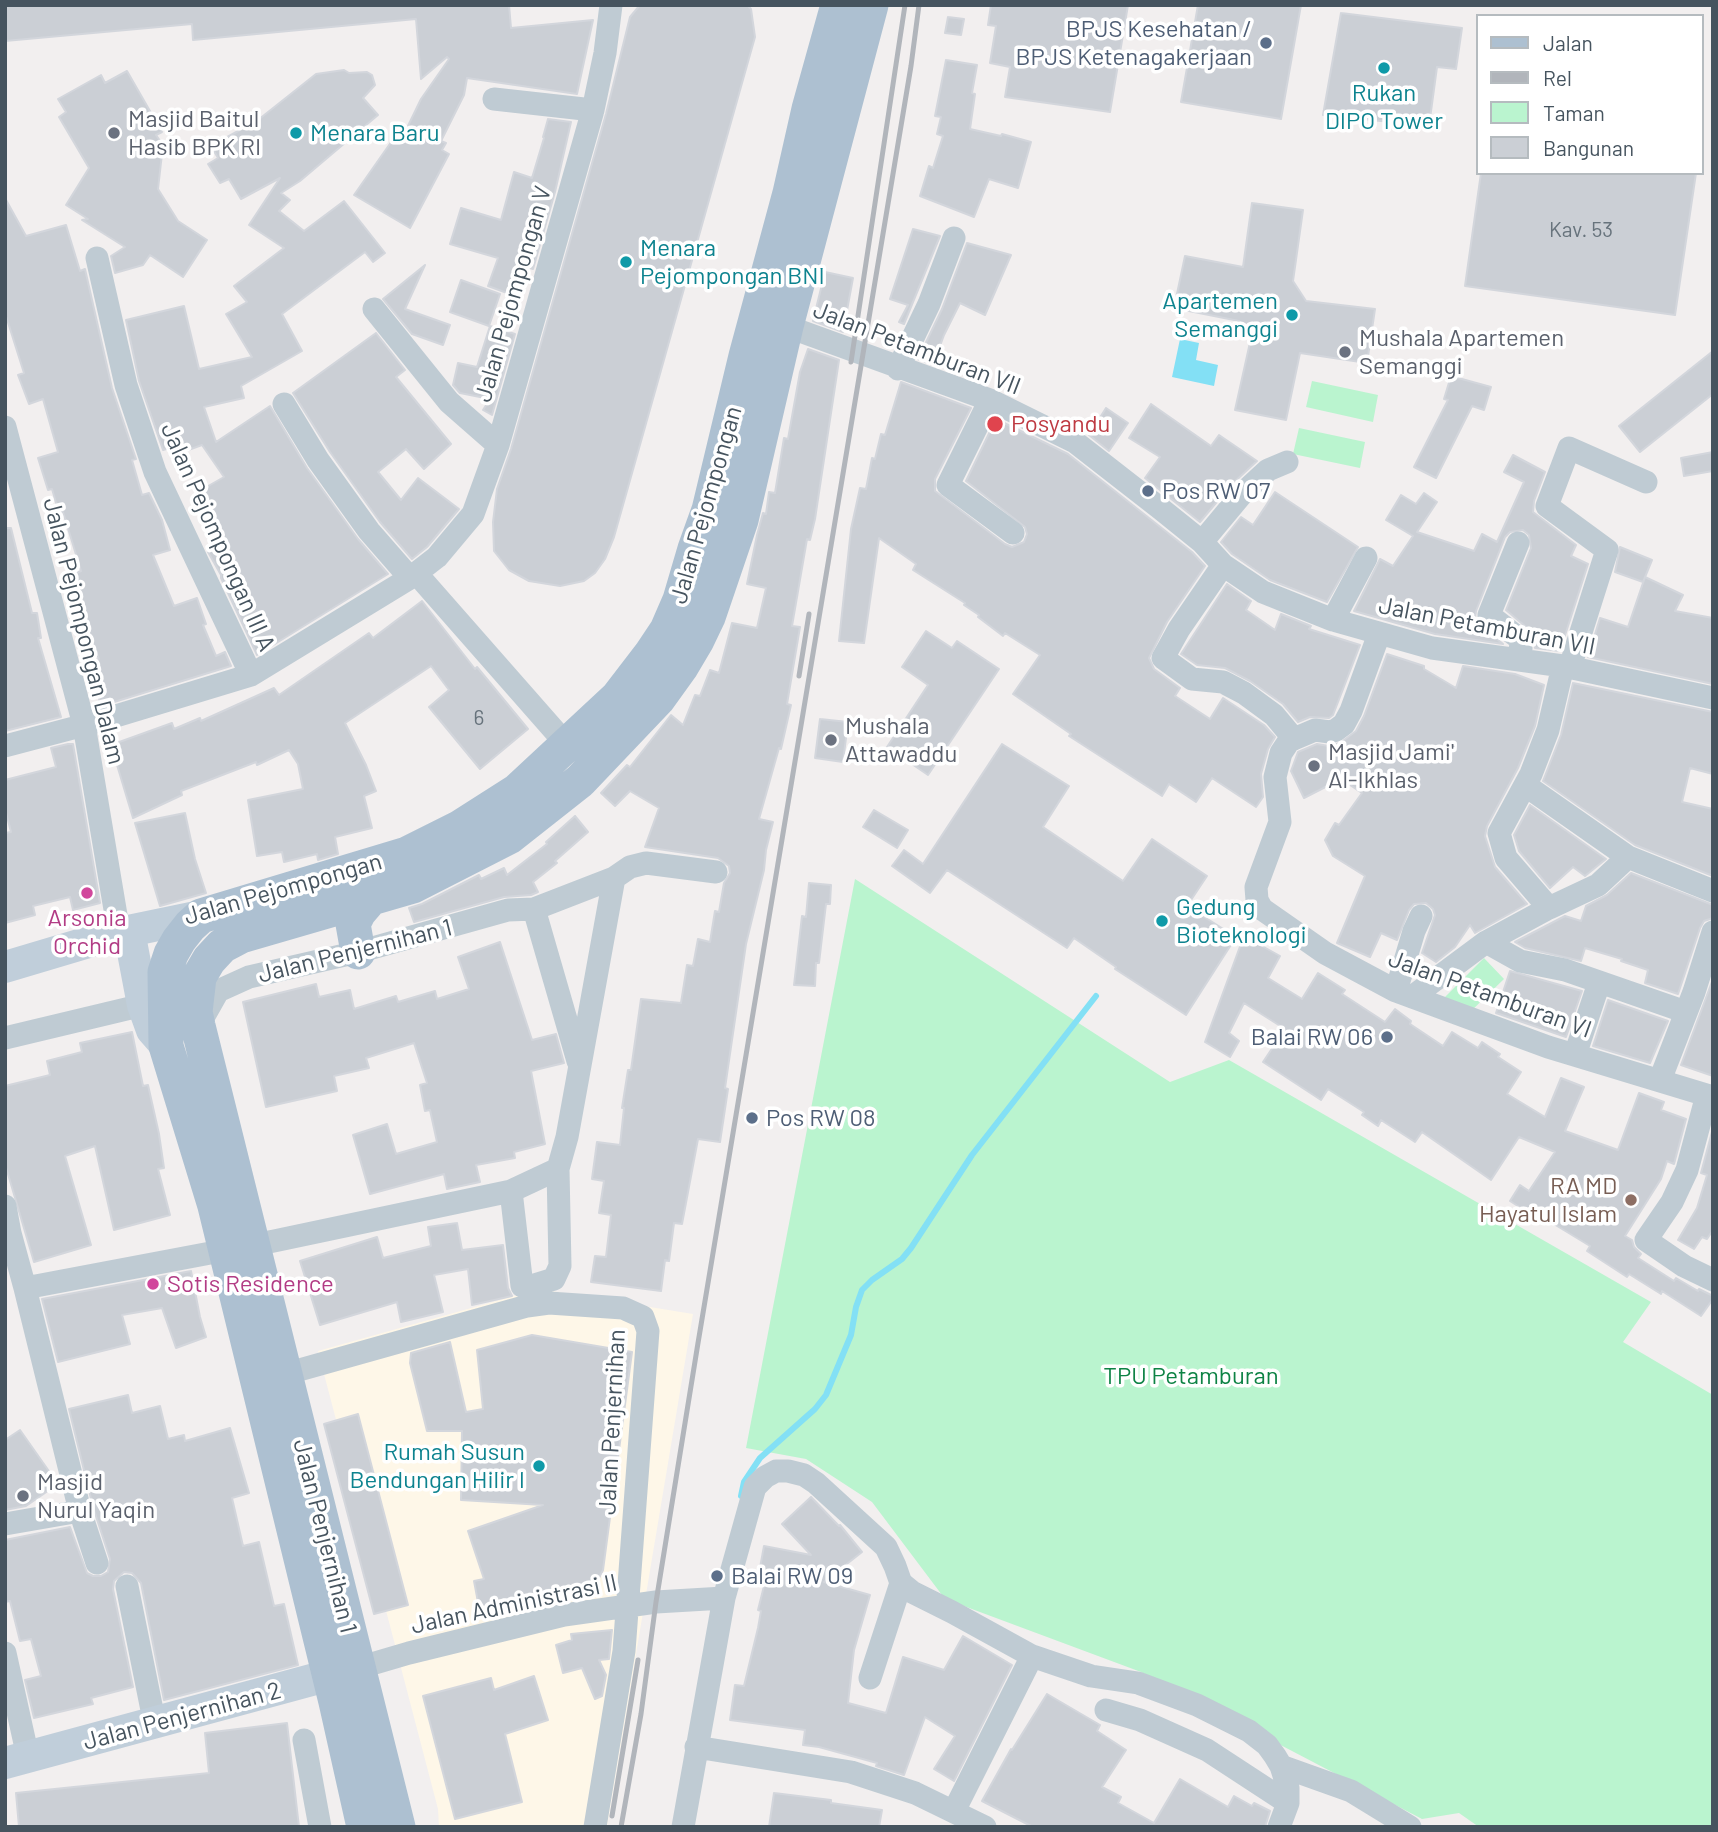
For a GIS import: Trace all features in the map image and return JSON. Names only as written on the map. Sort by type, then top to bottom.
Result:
[{"type":"main road","name":"Jalan Pejompongan","points":[[201,915],[407,854],[459,828],[517,791],[568,746],[618,697],[643,665],[667,630],[680,600],[709,510],[809,108],[838,5]]},
{"type":"main road","name":"Jalan Pejompongan","points":[[222,946],[260,928],[413,886],[509,837],[580,780],[658,699],[698,640],[741,520],[786,327],[871,5]]},
{"type":"main road","points":[[358,952],[354,924],[359,912],[371,898]]},
{"type":"main road","name":"Jalan Penjernihan 1","points":[[201,915],[179,940],[165,972],[166,1046],[228,1204]]},
{"type":"main road","name":"Jalan Penjernihan 1","points":[[222,946],[199,977],[195,1012],[228,1204],[344,1671],[398,1827]]},
{"type":"main road","name":"Jalan Penjernihan 1","points":[[238,1247],[285,1374],[344,1671],[364,1827]]},
{"type":"street","name":"Jalan Pejompongan V","points":[[5,746],[251,675],[413,576],[437,557],[473,514],[498,444],[593,110],[605,53],[611,5]]},
{"type":"street","points":[[494,99],[593,110]]},
{"type":"street","points":[[898,369],[929,304],[954,238]]},
{"type":"street","name":"Jalan Pejompongan III A","points":[[97,257],[126,385],[155,472],[251,675]]},
{"type":"street","points":[[374,309],[449,402],[498,444]]},
{"type":"street","name":"Jalan Petamburan VII","points":[[786,327],[990,400],[1075,442],[1202,542],[1223,565],[1263,592],[1333,620],[1432,648],[1567,666],[1713,698]]},
{"type":"street","points":[[990,400],[948,485],[1013,533]]},
{"type":"street","points":[[284,404],[369,531],[568,746]]},
{"type":"street","name":"Jalan Pejompongan Dalam","points":[[5,427],[84,725],[124,932]]},
{"type":"street","points":[[1549,908],[1506,858],[1499,833],[1525,785],[1548,730],[1607,550],[1547,506],[1569,448],[1646,482]]},
{"type":"street","points":[[1202,542],[1268,470],[1287,463]]},
{"type":"street","points":[[1515,659],[1521,649],[1520,639],[1489,615],[1518,542]]},
{"type":"street","points":[[1333,620],[1366,558]]},
{"type":"street","points":[[1223,565],[1163,658],[1192,679],[1223,682],[1244,694],[1274,715],[1294,739],[1315,730],[1330,732],[1344,723],[1351,711],[1379,634]]},
{"type":"street","name":"Jalan Petamburan VI","points":[[1294,739],[1289,741],[1281,753],[1275,769],[1280,821],[1256,887],[1257,900],[1262,909],[1325,953],[1404,994],[1574,1055],[1710,1096]]},
{"type":"street","points":[[1525,785],[1628,857],[1713,891]]},
{"type":"street","points":[[1404,994],[1486,942],[1549,908],[1598,886],[1628,857]]},
{"type":"street","points":[[511,1191],[522,1286],[535,1286],[554,1279],[561,1266],[558,1169],[567,1137],[614,878],[630,867],[646,863],[716,872]]},
{"type":"street","name":"Jalan Penjernihan 1","points":[[198,1026],[218,991],[232,983],[358,952],[508,910],[534,909],[614,878]]},
{"type":"street","points":[[534,909],[579,1064]]},
{"type":"street","name":"Jalan Pejompongan","points":[[5,967],[124,932],[201,915]]},
{"type":"street","points":[[1404,994],[1414,931],[1421,916]]},
{"type":"street","points":[[124,932],[152,1030],[166,1046]]},
{"type":"street","points":[[1660,1080],[1713,932]]},
{"type":"street","points":[[1486,942],[1520,961],[1564,970],[1686,1012]]},
{"type":"street","points":[[1574,1055],[1599,983]]},
{"type":"street","points":[[5,1038],[143,1005]]},
{"type":"street","points":[[1710,1096],[1687,1170],[1672,1202],[1646,1240],[1684,1266],[1713,1280]]},
{"type":"street","points":[[25,1288],[511,1191],[558,1169]]},
{"type":"street","points":[[5,1206],[7,1234],[25,1288],[80,1511],[97,1563]]},
{"type":"street","name":"Jalan Penjernihan","points":[[285,1374],[527,1306],[549,1303],[623,1308],[643,1317],[648,1331],[624,1651],[595,1827]]},
{"type":"street","points":[[683,1827],[724,1598],[755,1487],[776,1471],[804,1475],[816,1483],[886,1547],[901,1583],[912,1592],[1032,1656],[1091,1676],[1138,1683],[1197,1706],[1249,1731],[1267,1745],[1281,1766],[1288,1788],[1288,1803],[1279,1827]]},
{"type":"street","points":[[5,1524],[80,1511]]},
{"type":"street","points":[[870,1678],[901,1583]]},
{"type":"street","points":[[127,1586],[155,1725]]},
{"type":"street","name":"Jalan Administrasi II","points":[[344,1671],[564,1615],[668,1601],[724,1598]]},
{"type":"street","points":[[5,1653],[17,1760]]},
{"type":"street","points":[[954,1811],[1032,1656]]},
{"type":"street","name":"Jalan Penjernihan 2","points":[[17,1760],[155,1725],[344,1671]]},
{"type":"street","points":[[1106,1710],[1140,1720],[1207,1750],[1288,1803]]},
{"type":"street","points":[[304,1740],[320,1827]]},
{"type":"street","points":[[696,1747],[850,1772],[915,1793],[985,1827]]},
{"type":"street","points":[[1281,1766],[1350,1791],[1410,1827]]},
{"type":"shaded area","points":[[539,1289],[693,1314],[607,1827],[439,1827],[438,1809],[318,1351]]},
{"type":"green space","points":[[1312,381],[1378,395],[1373,422],[1306,407]]},
{"type":"green space","points":[[1299,428],[1365,442],[1360,468],[1293,454]]},
{"type":"green space","name":"TPU Petamburan","points":[[855,879],[1170,1082],[1229,1060],[1651,1302],[1623,1342],[1713,1395],[1713,1827],[1479,1827],[1459,1813],[1422,1819],[1141,1672],[945,1599],[872,1502],[806,1459],[746,1448]]},
{"type":"green space","points":[[1484,958],[1504,979],[1465,1017],[1445,997]]},
{"type":"water","points":[[1180,339],[1199,343],[1196,360],[1218,365],[1214,386],[1172,377]]},
{"type":"building","points":[[5,5],[509,5],[511,28],[593,20],[577,94],[467,78],[464,95],[441,141],[446,143],[442,150],[449,154],[410,228],[354,195],[401,128],[406,130],[421,99],[449,59],[447,57],[421,79],[416,19],[193,40],[192,24],[5,41]]},
{"type":"building","name":"Menara Pejompongan BNI","points":[[640,5],[747,5],[751,9],[755,37],[614,537],[605,559],[595,573],[584,581],[560,586],[529,581],[509,570],[494,551],[493,522],[497,489],[511,449],[606,114],[630,17]]},
{"type":"building","points":[[991,5],[1128,5],[1110,112],[1005,97],[1010,67],[990,63],[996,26],[988,25]]},
{"type":"building","points":[[1198,5],[1301,5],[1281,119],[1181,102]]},
{"type":"building","name":"Rukan DIPO Tower","points":[[1341,13],[1462,28],[1456,69],[1437,67],[1429,126],[1323,115]]},
{"type":"building","points":[[948,17],[964,19],[961,35],[945,33]]},
{"type":"building","points":[[946,60],[977,65],[970,129],[1031,142],[1018,188],[989,179],[974,217],[920,196],[929,166],[933,168],[943,136],[937,134],[941,117],[935,116]]},
{"type":"building","points":[[344,70],[372,75],[375,85],[363,98],[378,115],[300,181],[281,193],[290,200],[279,211],[304,231],[344,201],[385,253],[373,262],[365,252],[282,314],[302,351],[241,386],[244,398],[204,407],[216,442],[270,406],[307,468],[358,539],[388,574],[257,655],[208,552],[224,542],[196,493],[224,477],[202,445],[172,456],[170,448],[163,450],[139,381],[126,320],[184,306],[199,369],[252,357],[226,314],[247,302],[234,286],[284,248],[249,225],[280,178],[241,199],[229,179],[220,183],[208,164],[218,158],[211,146],[258,120],[316,74]]},
{"type":"building","points":[[127,71],[162,132],[156,135],[163,145],[158,189],[178,221],[207,240],[183,277],[150,255],[143,265],[115,273],[111,256],[125,247],[82,220],[88,219],[66,205],[89,168],[59,117],[66,112],[58,99],[101,75],[105,83]]},
{"type":"building","points":[[548,119],[571,122],[533,269],[528,267],[518,297],[488,286],[498,258],[450,244],[461,208],[501,220],[514,172],[532,178]]},
{"type":"building","points":[[1481,175],[1696,175],[1675,315],[1465,286]]},
{"type":"building","points":[[5,198],[26,236],[66,225],[80,271],[85,269],[112,388],[136,459],[132,460],[142,495],[149,493],[162,520],[170,550],[153,555],[174,606],[197,598],[206,624],[203,625],[216,656],[225,652],[231,666],[101,706],[89,662],[99,659],[75,603],[82,601],[74,574],[81,571],[63,512],[59,513],[52,489],[48,490],[38,458],[58,452],[43,399],[29,404],[18,375],[24,373],[5,313]]},
{"type":"building","name":"Apartemen Semanggi","points":[[1252,203],[1303,210],[1293,281],[1306,301],[1375,309],[1367,363],[1300,353],[1286,420],[1235,410],[1251,338],[1239,321],[1174,308],[1185,256],[1243,267]]},
{"type":"building","points":[[913,229],[940,236],[904,324],[899,322],[908,305],[890,299]]},
{"type":"building","points":[[967,243],[1011,255],[985,315],[960,303],[933,365],[918,359],[942,309]]},
{"type":"building","points":[[425,265],[405,309],[450,325],[443,345],[412,334],[383,299]]},
{"type":"building","points":[[825,272],[853,278],[843,332],[813,321]]},
{"type":"building","points":[[461,280],[500,294],[489,326],[450,312]]},
{"type":"building","points":[[490,326],[515,334],[492,415],[483,410],[490,399],[460,393],[453,385],[458,363],[477,367]]},
{"type":"building","points":[[376,333],[405,370],[396,377],[451,444],[424,469],[406,449],[378,472],[401,500],[418,478],[459,509],[427,547],[412,559],[380,522],[330,452],[293,393]]},
{"type":"building","points":[[808,349],[839,360],[815,519],[810,540],[807,539],[792,626],[800,627],[787,704],[791,705],[781,749],[779,748],[759,819],[773,822],[746,944],[720,1142],[698,1139],[682,1224],[674,1223],[669,1261],[665,1260],[661,1291],[591,1282],[595,1256],[606,1257],[611,1215],[599,1213],[604,1181],[592,1179],[597,1142],[620,1145],[622,1108],[628,1070],[631,1070],[641,999],[681,1003],[687,965],[693,966],[698,939],[710,942],[715,911],[719,912],[724,883],[730,873],[729,866],[718,858],[645,847],[659,808],[630,791],[615,806],[601,793],[627,765],[630,767],[671,715],[683,725],[695,695],[700,696],[710,670],[719,673],[732,623],[757,628],[766,588],[747,584],[757,535],[763,513],[766,514],[769,492],[775,493],[784,438],[788,439],[800,372]]},
{"type":"building","points":[[1713,351],[1713,394],[1640,452],[1619,426]]},
{"type":"building","points":[[1451,376],[1491,387],[1484,410],[1472,406],[1436,478],[1414,467],[1448,400],[1444,399]]},
{"type":"building","points":[[901,382],[971,408],[935,479],[935,491],[1005,544],[1012,547],[1024,542],[1027,534],[1025,527],[966,481],[996,419],[1068,454],[1192,552],[1205,566],[1167,622],[1149,658],[1154,669],[1180,688],[1175,696],[1210,719],[1223,698],[1264,725],[1275,737],[1268,749],[1261,774],[1263,797],[1256,807],[1212,778],[1196,802],[1169,784],[1162,796],[1069,736],[1071,734],[1013,694],[1040,655],[1005,633],[1003,636],[964,605],[965,603],[913,570],[916,564],[879,538],[864,643],[839,641],[851,529],[860,488],[866,489],[872,458],[875,459],[881,434],[885,435]]},
{"type":"building","points":[[1151,404],[1211,446],[1219,435],[1257,461],[1231,485],[1200,522],[1145,478],[1160,457],[1129,438]]},
{"type":"building","points":[[1106,408],[1128,423],[1109,451],[1089,435]]},
{"type":"building","points":[[1713,452],[1713,471],[1684,476],[1681,458]]},
{"type":"building","points":[[1513,455],[1545,472],[1534,501],[1533,512],[1576,545],[1571,556],[1588,564],[1560,651],[1535,648],[1532,632],[1506,610],[1531,548],[1529,535],[1523,530],[1510,532],[1505,537],[1476,611],[1475,618],[1480,625],[1503,644],[1435,634],[1354,611],[1380,559],[1393,566],[1413,536],[1386,520],[1401,495],[1416,504],[1424,493],[1437,502],[1417,532],[1474,551],[1482,534],[1497,542],[1524,482],[1504,472]]},
{"type":"building","points":[[1275,492],[1358,547],[1327,602],[1270,580],[1232,554],[1221,542],[1241,517],[1253,525]]},
{"type":"building","points":[[5,528],[11,528],[32,613],[37,613],[41,638],[38,638],[61,717],[5,731]]},
{"type":"building","points":[[1620,547],[1652,560],[1643,582],[1615,572]]},
{"type":"building","points":[[1645,577],[1683,595],[1675,611],[1713,618],[1713,684],[1588,657],[1600,618],[1628,627]]},
{"type":"building","points":[[1227,584],[1251,601],[1246,610],[1275,630],[1281,614],[1311,626],[1309,629],[1360,645],[1333,715],[1329,718],[1310,717],[1298,722],[1283,704],[1250,681],[1225,668],[1197,665],[1181,654]]},
{"type":"building","points":[[422,601],[475,669],[477,667],[528,729],[480,769],[429,707],[449,690],[431,666],[345,723],[376,791],[364,796],[372,828],[335,837],[338,854],[318,860],[317,854],[284,862],[282,852],[257,856],[248,800],[303,789],[298,764],[289,750],[257,765],[256,762],[181,791],[182,795],[133,818],[111,745],[172,723],[174,729],[200,718],[201,721],[274,688],[279,695],[369,633],[373,638]]},
{"type":"building","points":[[926,631],[952,648],[957,641],[999,669],[928,775],[887,747],[928,685],[902,667]]},
{"type":"building","points":[[1387,654],[1424,666],[1424,669],[1456,688],[1463,666],[1515,674],[1544,685],[1535,726],[1518,768],[1487,826],[1485,836],[1495,867],[1527,904],[1475,933],[1470,925],[1455,947],[1436,962],[1422,953],[1435,915],[1426,903],[1414,904],[1409,910],[1397,940],[1381,933],[1370,957],[1337,943],[1365,876],[1333,856],[1325,840],[1335,823],[1339,825],[1362,793],[1341,779],[1304,798],[1291,771],[1298,752],[1317,744],[1329,746],[1340,743],[1356,731]]},
{"type":"building","points":[[1573,683],[1713,712],[1713,774],[1690,768],[1682,802],[1713,809],[1713,876],[1635,845],[1543,781],[1561,735]]},
{"type":"building","name":"Mushala Attawaddu","points":[[820,719],[848,722],[843,762],[815,758]]},
{"type":"building","points":[[73,744],[100,903],[73,910],[70,897],[33,906],[35,915],[5,923],[5,833],[11,832],[5,809],[5,780],[56,767],[51,748]]},
{"type":"building","points":[[1002,744],[1069,786],[1043,827],[1123,881],[1152,839],[1207,876],[1187,906],[1236,937],[1186,1015],[1115,969],[1116,967],[1074,938],[1067,948],[947,870],[930,893],[892,866],[904,850],[923,864]]},
{"type":"building","points":[[1530,805],[1606,859],[1585,876],[1573,867],[1550,888],[1519,851],[1514,835]]},
{"type":"building","points":[[874,810],[908,830],[897,848],[863,827]]},
{"type":"building","points":[[185,813],[206,893],[160,906],[135,823]]},
{"type":"building","points":[[575,816],[588,832],[533,882],[538,892],[504,897],[414,922],[409,908],[479,875],[481,879],[504,868],[507,875],[547,844],[546,842]]},
{"type":"building","points":[[1631,873],[1713,905],[1713,918],[1704,921],[1700,928],[1678,994],[1645,983],[1648,970],[1621,961],[1622,959],[1585,948],[1581,961],[1525,948],[1515,942],[1565,916],[1581,921],[1586,906],[1607,895]]},
{"type":"building","points":[[809,883],[831,885],[819,963],[816,963],[815,986],[794,985],[802,916],[806,917]]},
{"type":"building","points":[[1242,941],[1250,946],[1253,941],[1280,956],[1268,978],[1302,999],[1318,973],[1345,990],[1342,994],[1385,1022],[1395,1009],[1411,1021],[1410,1024],[1443,1046],[1452,1032],[1478,1048],[1482,1042],[1500,1054],[1498,1057],[1521,1072],[1507,1094],[1545,1117],[1561,1078],[1584,1087],[1565,1131],[1618,1150],[1639,1093],[1664,1102],[1661,1110],[1686,1119],[1674,1164],[1667,1161],[1661,1179],[1625,1236],[1632,1240],[1634,1247],[1641,1254],[1638,1258],[1674,1281],[1676,1278],[1713,1296],[1701,1316],[1662,1291],[1661,1294],[1629,1274],[1627,1277],[1587,1251],[1590,1246],[1544,1218],[1541,1221],[1510,1201],[1520,1185],[1529,1191],[1555,1152],[1519,1137],[1491,1180],[1422,1132],[1415,1142],[1381,1120],[1378,1126],[1362,1115],[1364,1112],[1328,1089],[1321,1100],[1263,1062],[1285,1029],[1244,1003],[1229,1033],[1239,1041],[1230,1057],[1205,1042]]},
{"type":"building","points":[[500,942],[532,1040],[556,1034],[564,1063],[531,1071],[545,1144],[514,1152],[515,1158],[476,1165],[480,1182],[447,1189],[444,1174],[370,1194],[353,1135],[387,1124],[396,1154],[437,1142],[430,1110],[425,1111],[420,1085],[427,1083],[414,1043],[366,1058],[369,1068],[334,1076],[337,1091],[266,1107],[243,1002],[316,984],[319,997],[350,990],[354,1009],[396,996],[398,1002],[435,991],[437,999],[469,989],[458,957]]},
{"type":"building","points":[[1510,971],[1582,991],[1566,1037],[1496,1013]]},
{"type":"building","points":[[1713,979],[1713,1076],[1681,1065]]},
{"type":"building","points":[[1608,1000],[1668,1021],[1650,1063],[1593,1046]]},
{"type":"building","points":[[132,1032],[143,1086],[148,1085],[159,1134],[164,1168],[158,1169],[170,1215],[114,1230],[95,1146],[65,1156],[91,1245],[34,1262],[5,1164],[5,1086],[50,1075],[47,1061],[82,1052],[80,1043]]},
{"type":"building","points":[[1713,1128],[1713,1230],[1707,1239],[1702,1237],[1694,1249],[1678,1240],[1697,1208],[1707,1175],[1701,1173]]},
{"type":"building","points":[[457,1223],[462,1250],[503,1245],[508,1288],[512,1296],[472,1305],[468,1269],[434,1275],[443,1312],[401,1322],[397,1302],[320,1325],[300,1261],[377,1237],[383,1258],[431,1246],[428,1227]]},
{"type":"building","points":[[191,1271],[206,1337],[176,1348],[162,1308],[122,1315],[130,1344],[58,1362],[42,1299]]},
{"type":"building","name":"Rumah Susun Bendungan Hilir I","points":[[532,1335],[632,1352],[603,1570],[597,1582],[546,1590],[550,1604],[481,1618],[474,1581],[484,1579],[468,1531],[543,1505],[461,1500],[462,1431],[427,1431],[410,1363],[411,1353],[450,1342],[466,1412],[483,1409],[477,1350]]},
{"type":"building","points":[[128,1395],[132,1413],[160,1406],[168,1439],[184,1435],[185,1441],[230,1428],[249,1493],[232,1498],[243,1546],[259,1542],[274,1606],[284,1604],[298,1665],[164,1700],[141,1583],[132,1573],[124,1572],[114,1581],[113,1589],[133,1687],[91,1698],[93,1704],[34,1718],[25,1680],[41,1676],[31,1639],[20,1641],[10,1601],[5,1602],[5,1540],[70,1527],[87,1573],[101,1576],[108,1572],[110,1559],[93,1507],[69,1409]]},
{"type":"building","points":[[358,1414],[408,1605],[374,1614],[324,1424]]},
{"type":"building","name":"Masjid Nurul Yaqin","points":[[20,1430],[58,1484],[26,1506],[5,1510],[5,1440]]},
{"type":"building","points":[[811,1497],[840,1525],[862,1552],[824,1582],[870,1595],[854,1650],[848,1703],[886,1713],[903,1657],[944,1670],[963,1636],[1012,1665],[954,1781],[934,1769],[955,1736],[925,1717],[904,1775],[876,1766],[877,1763],[803,1745],[805,1730],[730,1720],[735,1685],[744,1686],[758,1628],[761,1611],[758,1610],[764,1586],[757,1584],[764,1546],[811,1555],[782,1524]]},
{"type":"building","points":[[612,1630],[609,1659],[599,1660],[606,1675],[602,1696],[595,1699],[582,1668],[563,1673],[556,1645],[572,1640],[571,1634]]},
{"type":"building","points":[[534,1676],[548,1720],[505,1734],[522,1802],[455,1819],[423,1696],[491,1678],[494,1690]]},
{"type":"building","points":[[1047,1694],[1100,1725],[1097,1731],[1126,1750],[1102,1787],[1121,1797],[1118,1803],[1154,1823],[1180,1779],[1228,1807],[1234,1796],[1252,1806],[1254,1803],[1270,1811],[1265,1827],[1033,1827],[982,1801],[1011,1749]]},
{"type":"building","points":[[287,1723],[299,1827],[19,1827],[16,1793],[209,1773],[205,1733]]},
{"type":"building","points":[[774,1793],[882,1810],[879,1827],[769,1827]]},
{"type":"waterway","points":[[741,1496],[744,1482],[760,1458],[815,1409],[826,1395],[851,1335],[862,1290],[902,1259],[911,1248],[972,1155],[1096,996]]},
{"type":"railway","points":[[851,362],[905,5]]},
{"type":"railway","points":[[621,1827],[698,1343],[919,5]]},
{"type":"railway","points":[[799,676],[809,614]]},
{"type":"railway","points":[[612,1816],[638,1660]]},
{"type":"place","name":"BPJS Kesehatan / BPJS Ketenagakerjaan","points":[[1266,43]]},
{"type":"place","name":"Rukan DIPO Tower","points":[[1384,68]]},
{"type":"place","name":"Masjid Baitul Hasib BPK RI","points":[[114,133]]},
{"type":"place","name":"Menara Baru","points":[[296,133]]},
{"type":"place","name":"Menara Pejompongan BNI","points":[[626,262]]},
{"type":"place","name":"Apartemen Semanggi","points":[[1292,315]]},
{"type":"place","name":"Mushala Apartemen Semanggi","points":[[1345,352]]},
{"type":"place","name":"Posyandu","points":[[995,424]]},
{"type":"place","name":"Pos RW 07","points":[[1148,491]]},
{"type":"place","name":"Mushala Attawaddu","points":[[831,740]]},
{"type":"place","name":"Masjid Jami' Al-Ikhlas","points":[[1314,766]]},
{"type":"place","name":"Arsonia Orchid","points":[[87,893]]},
{"type":"place","name":"Gedung Bioteknologi","points":[[1162,921]]},
{"type":"place","name":"Balai RW 06","points":[[1387,1037]]},
{"type":"place","name":"Pos RW 08","points":[[752,1118]]},
{"type":"place","name":"RA MD Hayatul Islam","points":[[1631,1200]]},
{"type":"place","name":"Sotis Residence","points":[[153,1284]]},
{"type":"place","name":"Rumah Susun Bendungan Hilir I","points":[[539,1466]]},
{"type":"place","name":"Masjid Nurul Yaqin","points":[[23,1496]]},
{"type":"place","name":"Balai RW 09","points":[[717,1576]]}]
